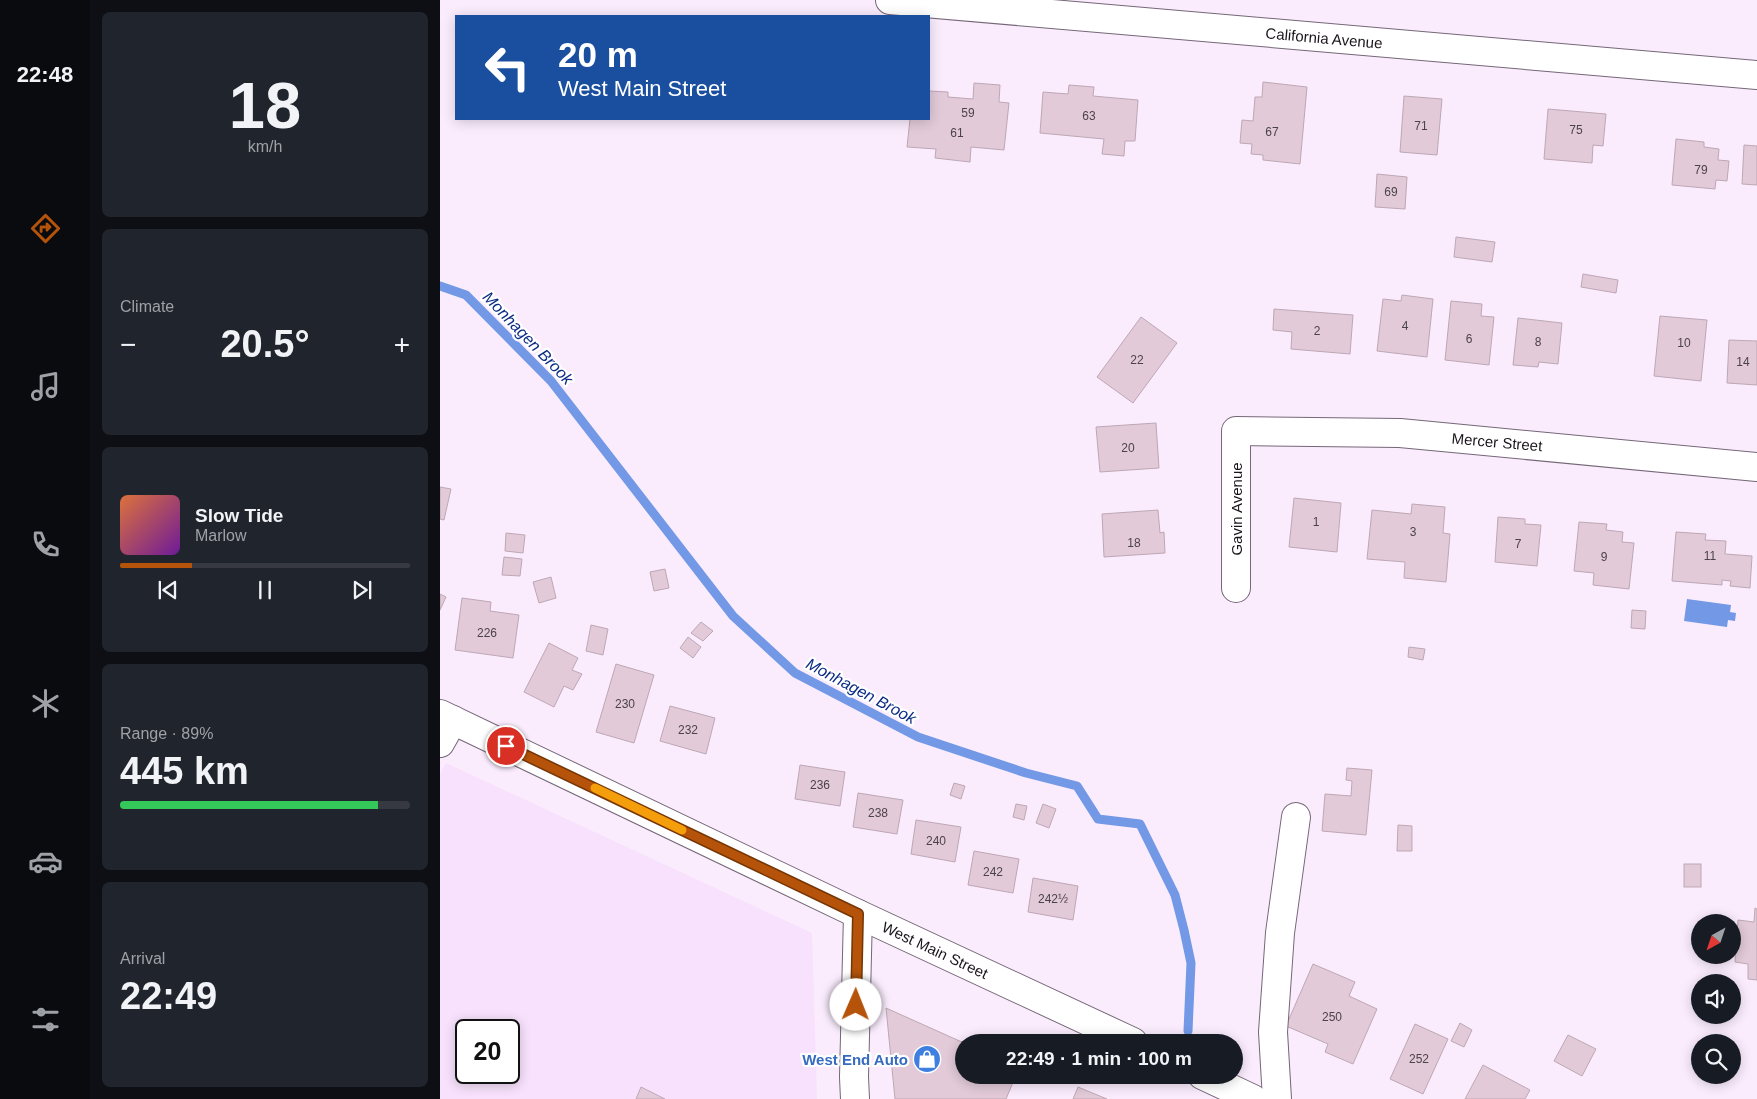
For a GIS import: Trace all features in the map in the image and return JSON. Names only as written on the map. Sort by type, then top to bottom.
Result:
[{"type":"street","name":"California Avenue","points":[[890,0],[1757,75]]},
{"type":"street","name":"Mercer Street","points":[[1236,431],[1400,433],[1757,466]]},
{"type":"street","name":"Gavin Avenue","points":[[1236,431],[1236,588]]},
{"type":"street","name":"West Main Street","points":[[444,726],[858,914],[1116,1034]]},
{"type":"street","points":[[1277,1099],[1273,1032],[1280,933],[1296,817]]},
{"type":"street","points":[[855,1099],[858,914]]},
{"type":"street","points":[[1222,1084],[1254,1099]]},
{"type":"shaded area","points":[[446,763],[812,933],[817,1099],[440,1099],[440,774]]},
{"type":"water","points":[[1687,599],[1731,605],[1730,612],[1736,613],[1735,621],[1728,620],[1727,627],[1684,621]]},
{"type":"building","points":[[1263,82],[1307,87],[1300,164],[1263,160],[1263,155],[1251,154],[1252,144],[1240,143],[1242,120],[1253,121],[1255,97],[1262,97]]},
{"type":"building","points":[[974,83],[1000,85],[999,102],[1009,103],[1004,150],[971,147],[970,162],[935,158],[936,149],[907,147],[910,120],[930,120],[930,91],[948,92],[948,97],[973,99]]},
{"type":"building","points":[[1069,85],[1094,87],[1093,96],[1138,100],[1135,141],[1125,141],[1124,156],[1102,154],[1104,139],[1040,133],[1043,92],[1068,94]]},
{"type":"building","points":[[1404,96],[1442,99],[1437,155],[1400,152]]},
{"type":"building","points":[[1548,109],[1606,114],[1603,146],[1593,145],[1592,163],[1544,159]]},
{"type":"building","points":[[1676,139],[1704,142],[1704,147],[1719,149],[1718,160],[1729,161],[1727,181],[1716,180],[1715,189],[1672,185]]},
{"type":"building","points":[[1744,145],[1757,146],[1757,185],[1742,184]]},
{"type":"building","points":[[1377,174],[1407,177],[1405,209],[1375,207]]},
{"type":"building","points":[[1456,237],[1495,242],[1492,262],[1454,257]]},
{"type":"building","points":[[1583,274],[1618,280],[1616,293],[1581,287]]},
{"type":"building","points":[[1402,295],[1433,299],[1427,357],[1377,351],[1383,299],[1401,301]]},
{"type":"building","points":[[1451,301],[1482,304],[1481,316],[1494,317],[1489,365],[1445,360]]},
{"type":"building","points":[[1274,309],[1353,315],[1350,354],[1291,349],[1292,332],[1273,330]]},
{"type":"building","points":[[1660,316],[1707,320],[1701,381],[1654,376]]},
{"type":"building","points":[[1141,317],[1177,343],[1133,403],[1097,377]]},
{"type":"building","points":[[1518,318],[1562,323],[1558,364],[1539,362],[1538,367],[1513,365]]},
{"type":"building","points":[[1729,340],[1757,341],[1757,385],[1727,383]]},
{"type":"building","points":[[1156,423],[1159,468],[1100,472],[1096,427]]},
{"type":"building","points":[[440,487],[451,489],[444,520],[440,519]]},
{"type":"building","points":[[1294,498],[1341,503],[1337,552],[1289,547]]},
{"type":"building","points":[[1412,504],[1445,507],[1443,533],[1450,534],[1446,582],[1404,578],[1405,562],[1367,559],[1372,510],[1411,514]]},
{"type":"building","points":[[1158,510],[1160,533],[1164,532],[1165,553],[1104,557],[1102,514]]},
{"type":"building","points":[[1498,517],[1525,519],[1525,524],[1541,525],[1537,566],[1495,562]]},
{"type":"building","points":[[1579,522],[1607,524],[1606,530],[1623,532],[1622,542],[1634,543],[1629,589],[1593,585],[1594,573],[1574,571]]},
{"type":"building","points":[[1676,532],[1706,534],[1705,540],[1726,541],[1725,554],[1752,556],[1750,588],[1730,586],[1731,581],[1722,580],[1722,585],[1672,581]]},
{"type":"building","points":[[506,533],[525,535],[523,553],[505,551]]},
{"type":"building","points":[[504,557],[522,559],[520,576],[502,575]]},
{"type":"building","points":[[665,569],[669,588],[654,591],[650,572]]},
{"type":"building","points":[[551,577],[556,598],[539,603],[533,582]]},
{"type":"building","points":[[440,594],[446,597],[440,610]]},
{"type":"building","points":[[462,598],[491,602],[490,611],[519,615],[513,658],[455,650]]},
{"type":"building","points":[[1632,610],[1646,611],[1645,629],[1631,628]]},
{"type":"building","points":[[701,622],[713,631],[703,641],[691,633]]},
{"type":"building","points":[[591,625],[608,629],[603,655],[586,651]]},
{"type":"building","points":[[688,637],[701,647],[693,658],[680,648]]},
{"type":"building","points":[[549,643],[578,658],[572,670],[582,674],[573,690],[564,686],[554,707],[524,692]]},
{"type":"building","points":[[1409,647],[1425,649],[1423,660],[1408,657]]},
{"type":"building","points":[[616,664],[654,675],[634,743],[596,732]]},
{"type":"building","points":[[670,706],[715,718],[706,754],[660,741]]},
{"type":"building","points":[[800,765],[845,772],[840,806],[795,799]]},
{"type":"building","points":[[1347,768],[1372,770],[1366,835],[1322,831],[1325,794],[1351,796],[1352,781],[1346,780]]},
{"type":"building","points":[[954,783],[965,786],[961,799],[950,795]]},
{"type":"building","points":[[858,793],[903,800],[897,834],[853,827]]},
{"type":"building","points":[[1016,804],[1027,806],[1024,820],[1013,817]]},
{"type":"building","points":[[1043,804],[1056,809],[1049,828],[1036,823]]},
{"type":"building","points":[[916,820],[961,827],[955,862],[911,854]]},
{"type":"building","points":[[1398,825],[1412,826],[1412,851],[1397,851]]},
{"type":"building","points":[[974,851],[1019,859],[1013,893],[968,885]]},
{"type":"building","points":[[1684,864],[1701,864],[1701,887],[1684,887]]},
{"type":"building","points":[[1033,878],[1078,886],[1073,920],[1028,912]]},
{"type":"building","points":[[1755,908],[1757,909],[1757,980],[1748,979],[1748,964],[1741,963],[1741,920],[1754,922]]},
{"type":"building","points":[[1313,964],[1355,982],[1349,996],[1377,1009],[1353,1064],[1325,1052],[1328,1044],[1286,1026]]},
{"type":"building","name":"West End Auto","points":[[886,1008],[955,1039],[955,1084],[1012,1084],[1006,1099],[895,1099]]},
{"type":"building","points":[[1460,1023],[1472,1030],[1464,1047],[1451,1041]]},
{"type":"building","points":[[1415,1024],[1448,1039],[1423,1094],[1390,1079]]},
{"type":"building","points":[[1568,1035],[1596,1049],[1582,1076],[1554,1061]]},
{"type":"building","points":[[1483,1065],[1530,1090],[1525,1099],[1465,1099]]},
{"type":"building","points":[[641,1087],[665,1099],[636,1099]]},
{"type":"building","points":[[1078,1087],[1107,1099],[1073,1099]]},
{"type":"waterway","name":"Monhagen Brook","points":[[440,286],[466,295],[551,381],[733,616],[795,673],[918,737],[1026,773],[1077,786],[1098,819],[1140,824],[1175,895],[1184,930],[1191,963],[1188,1031]]},
{"type":"slow traffic","points":[[595,788],[682,830]]},
{"type":"place","name":"West End Auto","points":[[927,1059]]},
{"type":"route","points":[[506,746],[858,914],[856,1005]]}]
